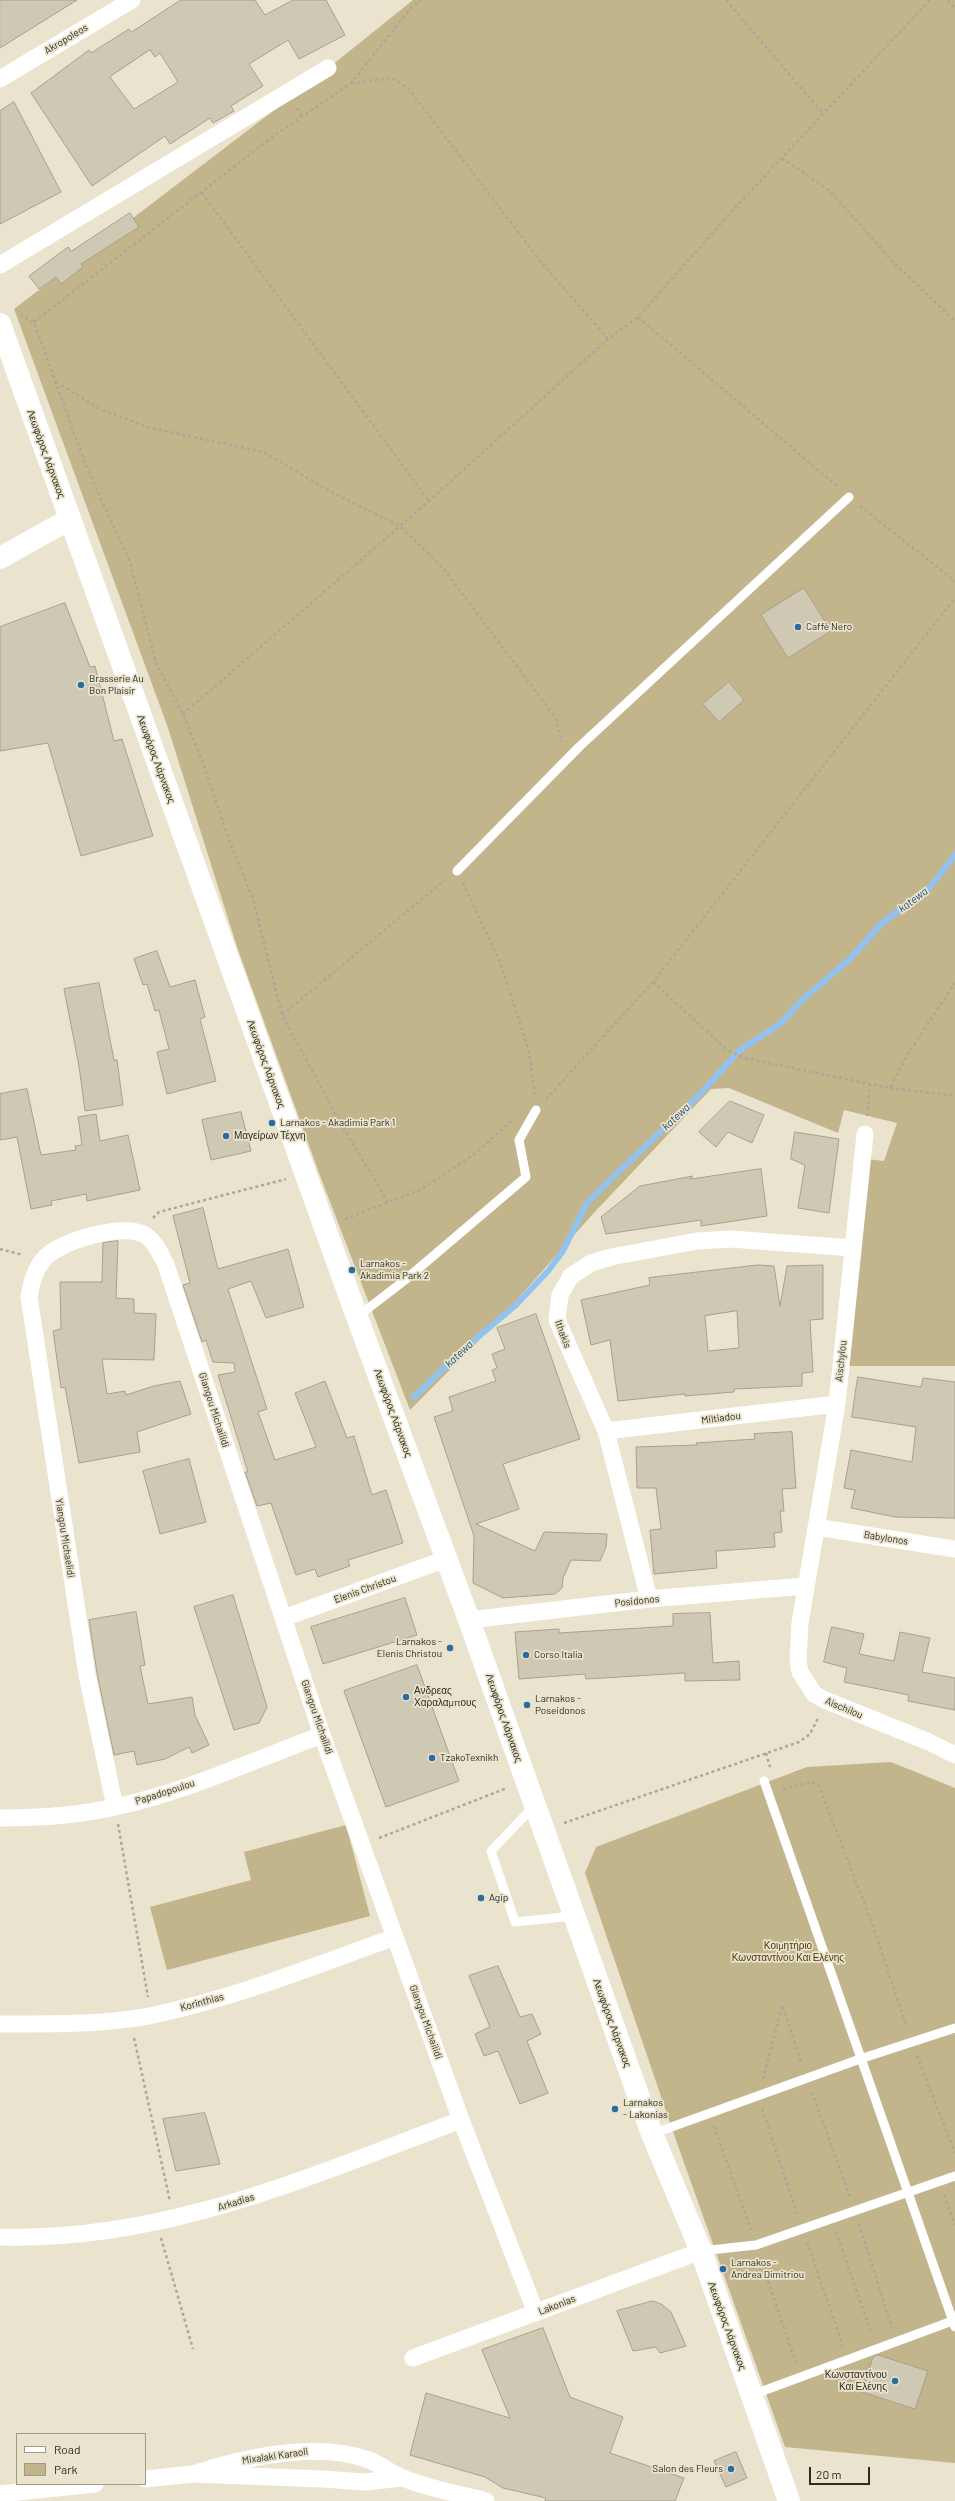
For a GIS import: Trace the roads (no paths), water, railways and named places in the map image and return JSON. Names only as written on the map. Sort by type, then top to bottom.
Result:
[{"type":"main road","name":"Λεωφόρος Λάρνακος","points":[[0,324],[357,1317],[469,1620],[573,1916],[652,2134],[700,2251],[789,2501]]},
{"type":"main road","points":[[0,558],[70,519]]},
{"type":"street","name":"Akropoleos","points":[[0,79],[132,0]]},
{"type":"street","points":[[0,265],[328,68]]},
{"type":"street","name":"Aischylou","points":[[805,1586],[837,1404],[865,1134]]},
{"type":"street","name":"Giangou Michailidi","points":[[40,1264],[64,1245],[116,1230],[138,1231],[153,1243],[166,1265],[322,1735],[461,2120],[536,2313]]},
{"type":"street","name":"Ithakis","points":[[649,1599],[606,1431],[557,1320],[560,1295],[576,1271],[611,1257],[697,1241],[731,1239],[853,1248]]},
{"type":"street","name":"Yiangou Michaelidi","points":[[40,1264],[29,1297],[30,1313],[87,1675],[115,1807]]},
{"type":"street","name":"Miltiadou","points":[[606,1431],[837,1404]]},
{"type":"street","name":"Babylonos","points":[[816,1527],[955,1549]]},
{"type":"street","name":"Elenis Christou","points":[[284,1618],[446,1559]]},
{"type":"street","name":"Posidonos","points":[[469,1620],[649,1599],[805,1586]]},
{"type":"street","name":"Aischilou","points":[[805,1586],[798,1661],[805,1684],[814,1694],[825,1700],[929,1742],[955,1755]]},
{"type":"street","name":"Papadopoulou","points":[[0,1818],[64,1816],[115,1807],[169,1792],[322,1735]]},
{"type":"street","name":"Korinthias","points":[[0,2024],[58,2024],[152,2015],[260,1985],[395,1937]]},
{"type":"street","name":"Arkadias","points":[[0,2237],[70,2236],[121,2230],[174,2219],[243,2201],[461,2120]]},
{"type":"street","name":"Lakonias","points":[[413,2358],[700,2251]]},
{"type":"street","name":"Mixalaki Karaoli","points":[[193,2474],[225,2463],[309,2450],[325,2451],[369,2460],[402,2478],[486,2501]]},
{"type":"street","points":[[323,2478],[321,2472],[325,2451]]},
{"type":"street","name":"Mixalaki Karaoli","points":[[146,2479],[193,2474],[323,2478],[365,2482],[402,2478]]},
{"type":"street","points":[[0,2494],[86,2485]]},
{"type":"lane","points":[[457,870],[567,760],[849,497]]},
{"type":"lane","points":[[357,1317],[405,1280],[526,1177],[519,1140],[536,1110]]},
{"type":"lane","points":[[752,2395],[876,2349],[954,2323],[764,1782]]},
{"type":"lane","points":[[534,1805],[491,1851],[515,1922],[573,1916]]},
{"type":"lane","points":[[652,2134],[758,2097],[860,2058],[955,2028]]},
{"type":"lane","points":[[700,2251],[756,2245],[955,2176]]},
{"type":"waterway","name":"katewa","points":[[414,1397],[466,1347],[516,1305],[548,1271],[563,1251],[587,1203],[700,1094],[740,1050],[780,1024],[802,1000],[851,958],[881,924],[931,886],[955,855]]},
{"type":"place","name":"Caffè Nero","points":[[798,627]]},
{"type":"place","name":"Brasserie Au Bon Plaisir","points":[[81,685]]},
{"type":"place","name":"Larnakos - Akadimia Park 1","points":[[272,1123]]},
{"type":"place","name":"Μαγείρων Τέχνη","points":[[226,1136]]},
{"type":"place","name":"Larnakos - Akadimia Park 2","points":[[352,1270]]},
{"type":"place","name":"Larnakos - Elenis Christou","points":[[450,1648]]},
{"type":"place","name":"Corso Italia","points":[[526,1655]]},
{"type":"place","name":"Ανδρεας Χαραλαμπους","points":[[406,1697]]},
{"type":"place","name":"Larnakos - Poseidonos","points":[[527,1705]]},
{"type":"place","name":"TzakoTexnikh","points":[[432,1758]]},
{"type":"place","name":"Agip","points":[[481,1898]]},
{"type":"place","name":"Larnakos - Lakonias","points":[[615,2109]]},
{"type":"place","name":"Larnakos - Andrea Dimitriou","points":[[723,2269]]},
{"type":"place","name":"Κωνσταντίνου Και Ελένης","points":[[895,2381]]},
{"type":"place","name":"Salon des Fleurs","points":[[731,2469]]},
{"type":"park label","name":"Κοιμητήριο Κωνσταντίνου Και Ελένης","points":[[788,1952]]}]
